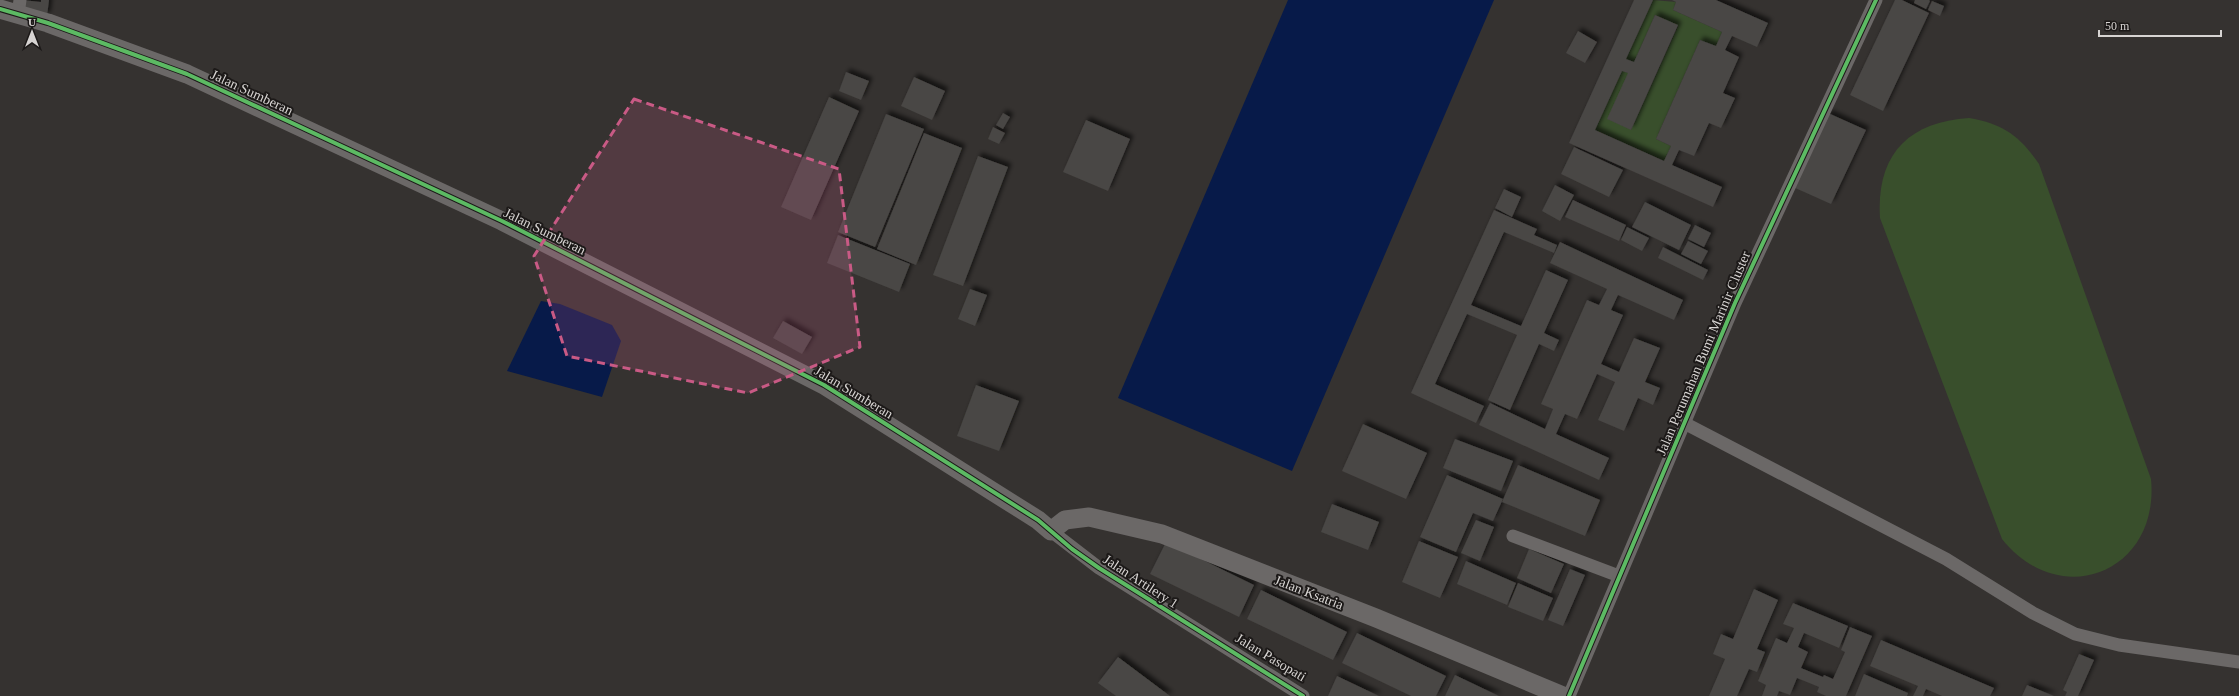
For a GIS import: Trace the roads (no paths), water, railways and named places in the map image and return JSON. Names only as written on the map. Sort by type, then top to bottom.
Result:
[{"type":"street","name":"Jalan Perumahan Bumi Marinir Cluster","points":[[1569,696],[1619,576],[1686,424],[1757,254],[1876,0]]},
{"type":"street","name":"Jalan Sumberan","points":[[13,8],[187,74],[540,240],[824,385],[1038,520],[1051,531]]},
{"type":"street","name":"Jalan Perumahan Bumi Marinir Cluster","points":[[1686,424],[1946,559],[1985,585],[2075,634],[2119,645],[2239,662]]},
{"type":"street","name":"Jalan Ksatria","points":[[1051,531],[1065,520],[1089,517],[1162,534],[1376,618],[1563,696]]},
{"type":"street","name":"Jalan Artilery 1","points":[[1051,531],[1099,568],[1221,646]]},
{"type":"street","points":[[1513,536],[1619,576]]},
{"type":"street","name":"Jalan Pasopati","points":[[1221,646],[1246,659],[1303,696]]},
{"type":"water","points":[[1288,0],[1494,0],[1292,471],[1118,398]]},
{"type":"water","points":[[541,301],[560,304],[612,325],[621,341],[602,397],[507,371]]}]
